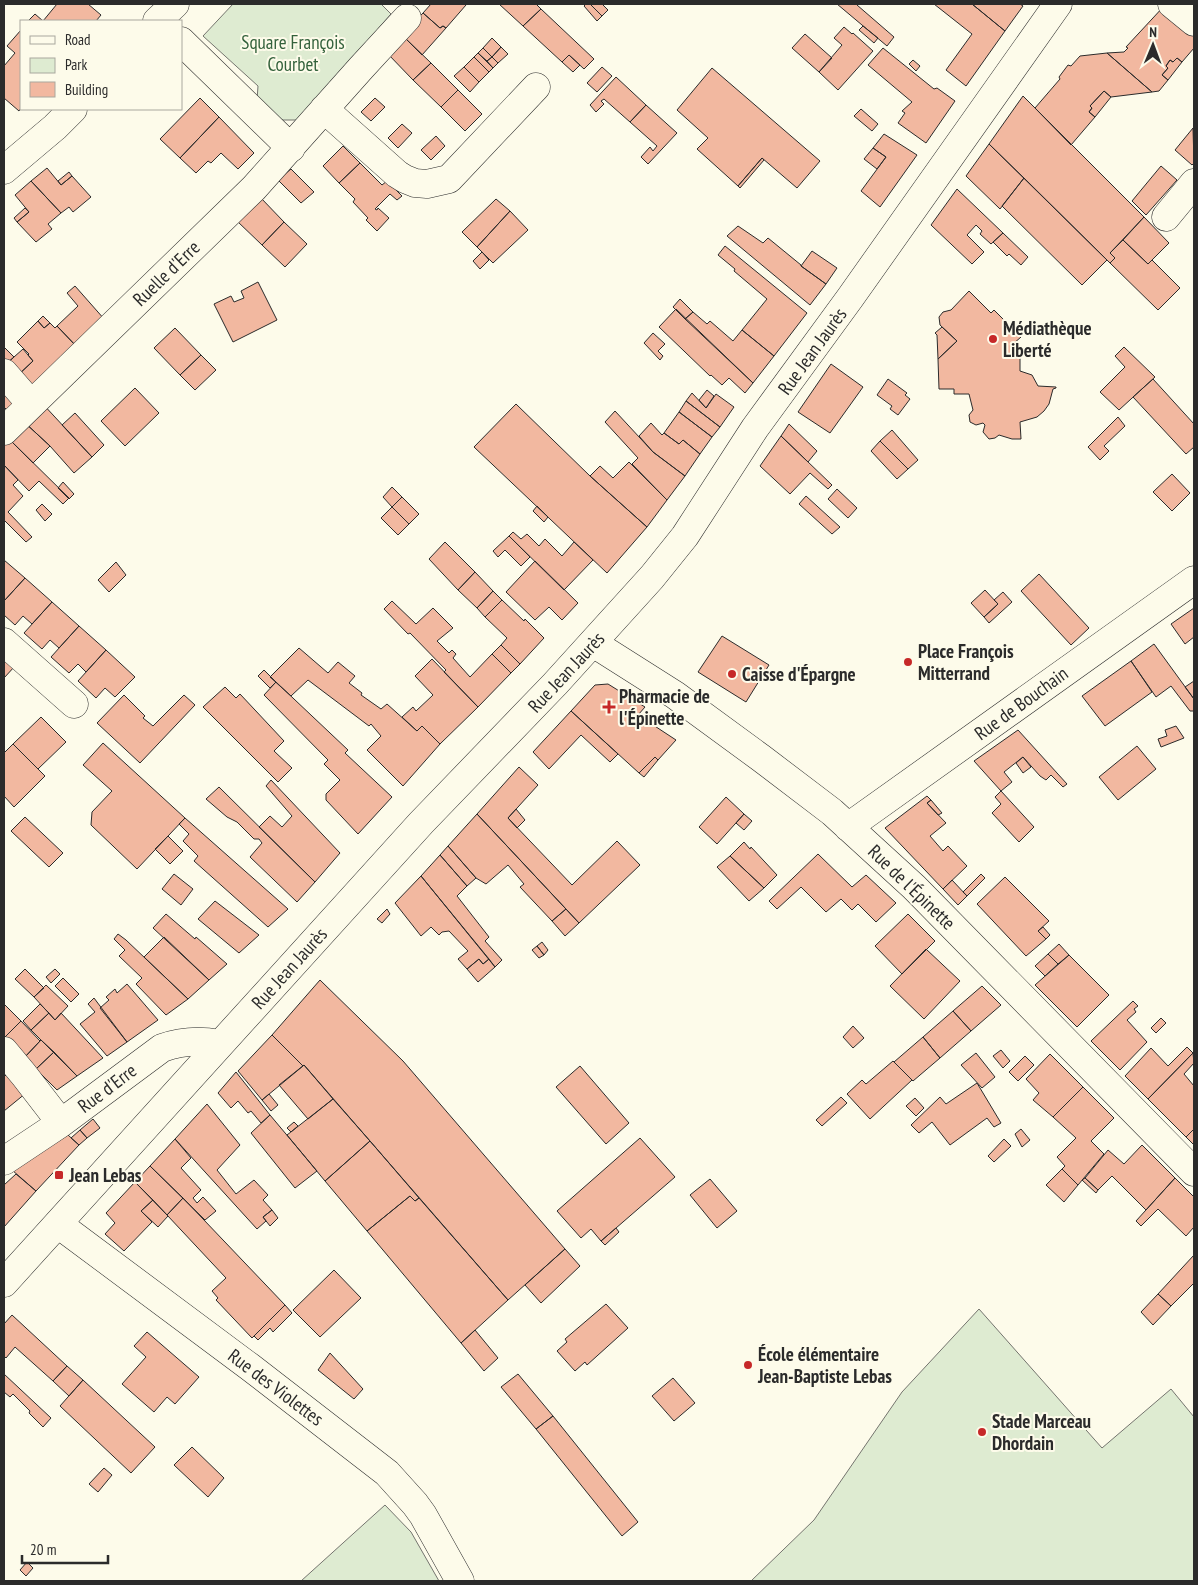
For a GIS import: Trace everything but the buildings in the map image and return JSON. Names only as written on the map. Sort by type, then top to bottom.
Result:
[{"type":"street","name":"Rue Jean Jaurès","points":[[4,1283],[421,823],[593,643],[652,577],[685,536],[756,428],[1058,4]]},
{"type":"street","points":[[1172,4],[1194,22]]},
{"type":"street","name":"Ruelle d'Erre","points":[[4,431],[254,188],[407,18]]},
{"type":"street","points":[[182,42],[292,148]]},
{"type":"street","points":[[324,109],[397,174],[415,183],[427,184],[449,179],[536,87]]},
{"type":"street","points":[[4,170],[72,110]]},
{"type":"street","points":[[1166,217],[1194,183]]},
{"type":"street","points":[[4,373],[31,404]]},
{"type":"street","name":"Rue de Bouchain","points":[[848,827],[1194,580]]},
{"type":"street","points":[[4,642],[74,704]]},
{"type":"street","name":"Rue de l'Épinette","points":[[593,643],[692,707],[817,800],[848,827],[914,887],[1194,1172]]},
{"type":"street","name":"Rue d'Erre","points":[[4,1161],[61,1123],[162,1048],[176,1043],[191,1041],[219,1044]]},
{"type":"street","points":[[4,1051],[61,1123]]},
{"type":"street","name":"Rue des Violettes","points":[[58,1224],[274,1385],[376,1464],[403,1490],[423,1515],[460,1581]]},
{"type":"green space","name":"Square François Courbet","points":[[233,4],[381,4],[391,14],[298,120],[280,120],[257,100],[258,86],[203,36]]},
{"type":"green space","name":"Stade Marceau Dhordain","points":[[979,1309],[1102,1448],[1171,1389],[1194,1417],[1194,1581],[751,1581],[814,1520],[902,1392]]},
{"type":"green space","points":[[385,1505],[411,1532],[439,1581],[301,1581]]},
{"type":"place","name":"Médiathèque Liberté","points":[[993,339]]},
{"type":"place","name":"Place François Mitterrand","points":[[908,662]]},
{"type":"place","name":"Caisse d'Épargne","points":[[732,674]]},
{"type":"place","name":"Pharmacie de l'Épinette","points":[[609,707]]},
{"type":"place","name":"Jean Lebas","points":[[59,1175]]},
{"type":"place","name":"École élémentaire Jean-Baptiste Lebas","points":[[748,1365]]},
{"type":"place","name":"Stade Marceau Dhordain","points":[[982,1432]]}]
